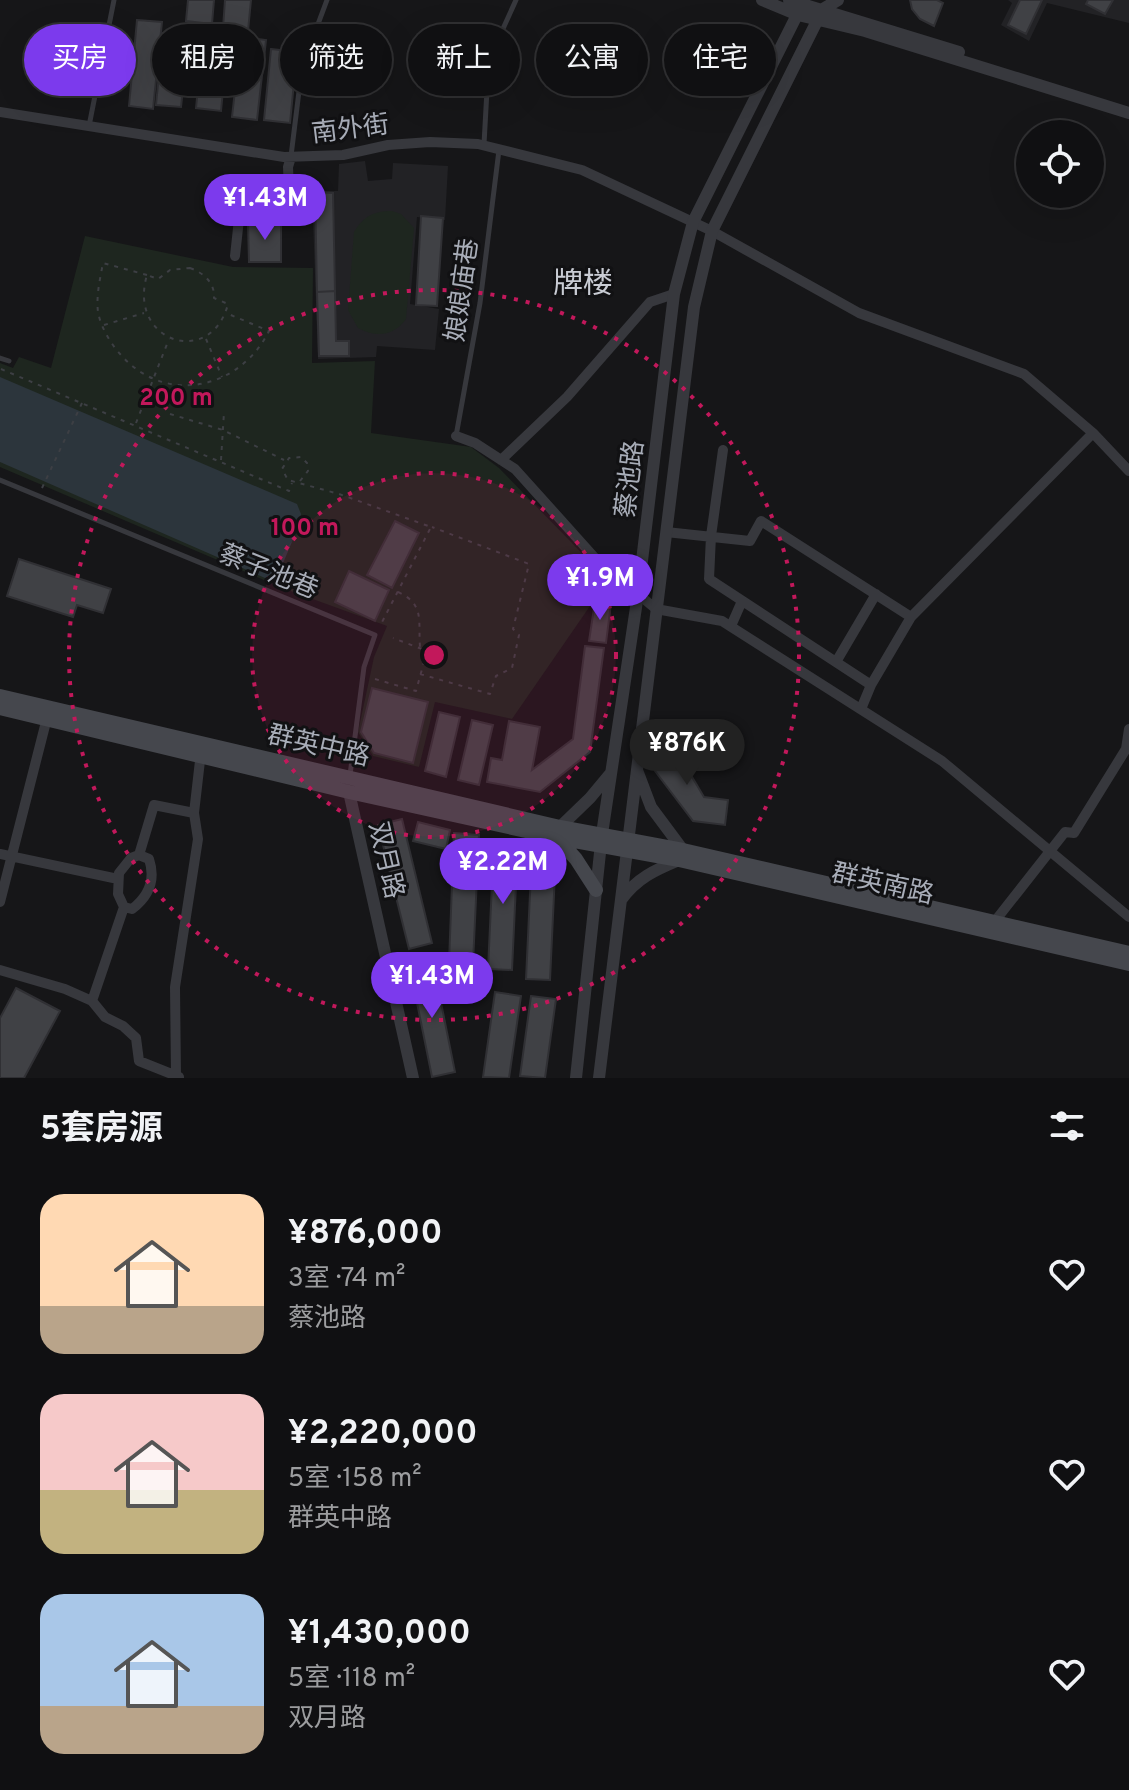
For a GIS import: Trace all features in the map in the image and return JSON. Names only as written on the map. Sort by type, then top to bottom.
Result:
[{"type":"main road","name":"群英中路","points":[[0,696],[48,714]]},
{"type":"main road","name":"群英中路","points":[[0,708],[48,714],[202,749],[349,776],[559,833]]},
{"type":"main road","name":"群英中路","points":[[202,749],[349,792],[626,844]]},
{"type":"main road","points":[[559,833],[596,890]]},
{"type":"main road","name":"群英南路","points":[[626,844],[995,921],[1129,953]]},
{"type":"main road","name":"群英南路","points":[[681,855],[1129,964]]},
{"type":"street","points":[[762,0],[804,7]]},
{"type":"street","points":[[789,0],[879,36],[1129,110]]},
{"type":"street","points":[[821,14],[838,0]]},
{"type":"street","name":"蔡池路","points":[[576,1078],[602,840],[638,594],[674,294],[693,222],[804,7]]},
{"type":"street","name":"蔡池路","points":[[599,1078],[694,307],[712,231],[821,14]]},
{"type":"street","name":"南外街","points":[[0,112],[291,157],[343,155],[388,145],[430,142],[484,145],[582,170],[712,231],[859,313],[1024,374],[1093,433],[1129,471]]},
{"type":"street","points":[[235,256],[239,219],[250,214],[290,212],[288,167],[291,157]]},
{"type":"street","points":[[501,460],[567,397],[650,302],[674,294]]},
{"type":"street","points":[[861,709],[871,685],[911,617],[1093,433]]},
{"type":"street","points":[[456,436],[475,443],[515,469],[595,558],[656,609],[722,621],[942,761],[1129,917]]},
{"type":"street","points":[[723,450],[711,536],[709,579],[871,685]]},
{"type":"street","points":[[666,532],[750,541],[761,521],[911,617]]},
{"type":"street","points":[[836,662],[876,594]]},
{"type":"street","points":[[731,626],[742,601]]},
{"type":"street","points":[[0,902],[48,714]]},
{"type":"street","points":[[995,921],[1065,832],[1074,833],[1127,750],[1129,729]]},
{"type":"street","points":[[0,970],[65,989],[92,1001],[105,1017],[123,1026],[136,1038],[139,1061],[178,1077],[175,987],[198,839],[194,813],[202,749]]},
{"type":"street","points":[[620,902],[632,885],[646,874],[681,855],[651,807],[636,768]]},
{"type":"street","points":[[559,833],[612,772]]},
{"type":"street","name":"双月路","points":[[349,792],[413,1078]]},
{"type":"street","points":[[92,1001],[124,907],[118,894],[119,873],[125,864],[139,855],[154,805],[194,813]]},
{"type":"street","points":[[0,854],[118,879]]},
{"type":"street","points":[[124,907],[132,909],[151,888],[153,871],[149,859],[139,855]]},
{"type":"lane","points":[[89,127],[114,0]]},
{"type":"lane","points":[[291,157],[302,67],[327,0]]},
{"type":"lane","points":[[484,145],[487,90],[497,42],[516,0]]},
{"type":"lane","name":"娘娘庙巷","points":[[456,436],[480,303],[499,149]]},
{"type":"lane","points":[[0,358],[9,361]]},
{"type":"lane","name":"蔡子池巷","points":[[0,480],[375,635]]},
{"type":"lane","points":[[349,792],[364,667],[375,635]]},
{"type":"path","points":[[147,275],[143,298],[145,313],[152,325],[169,338],[191,341],[205,337],[217,329],[228,304],[214,298],[210,282],[200,272],[190,268],[170,270],[158,279],[147,275],[103,263],[98,314],[111,344],[129,365],[153,379],[187,387],[222,379],[245,365],[263,344],[269,331],[226,313]]},
{"type":"path","points":[[103,325],[145,313]]},
{"type":"path","points":[[205,337],[222,379]]},
{"type":"path","points":[[136,424],[169,338]]},
{"type":"path","points":[[0,368],[289,491],[292,481]]},
{"type":"path","points":[[44,485],[83,402]]},
{"type":"path","points":[[220,461],[224,412]]},
{"type":"path","points":[[170,414],[223,430],[285,461],[297,456],[305,460],[308,471],[300,481]]},
{"type":"path","points":[[285,461],[283,473],[292,481],[300,481],[529,564],[513,629],[519,635],[512,668],[496,676],[490,694],[420,674]]},
{"type":"path","points":[[375,635],[431,527]]},
{"type":"path","points":[[398,592],[408,597],[419,611],[420,648]]},
{"type":"path","points":[[375,679],[416,691],[427,651],[393,638]]},
{"type":"shaded area","points":[[1008,0],[1129,0],[1129,23],[1047,3],[1029,41],[1001,25],[1012,3]]},
{"type":"shaded area","points":[[365,161],[368,181],[392,179],[393,163],[448,166],[445,220],[417,217],[410,304],[439,309],[435,350],[377,346],[376,357],[318,359],[312,191],[338,191],[339,164]]},
{"type":"shaded area","points":[[392,211],[401,214],[414,228],[406,319],[390,332],[371,333],[358,328],[348,310],[354,232],[370,216]]},
{"type":"shaded area","points":[[85,236],[233,267],[313,268],[312,363],[375,361],[371,433],[471,447],[499,468],[608,580],[512,719],[435,702],[419,767],[373,756],[358,732],[374,657],[387,626],[285,589],[0,467],[0,363],[13,368],[19,357],[51,368]]},
{"type":"shaded area","points":[[0,377],[297,504],[300,523],[278,575],[265,578],[0,462]]},
{"type":"building","points":[[188,0],[214,0],[212,24],[186,21]]},
{"type":"building","points":[[225,0],[251,0],[249,24],[223,24]]},
{"type":"building","points":[[910,0],[937,0],[943,3],[934,26],[920,19],[912,9]]},
{"type":"building","points":[[1020,0],[1042,0],[1026,34],[1008,25]]},
{"type":"building","points":[[1088,0],[1113,0],[1105,14],[1086,4]]},
{"type":"building","points":[[137,20],[162,22],[152,24],[153,109],[129,106],[130,96],[136,96]]},
{"type":"building","points":[[271,49],[280,50],[280,96],[293,96],[290,123],[264,120]]},
{"type":"building","points":[[157,96],[182,96],[181,107],[156,105]]},
{"type":"building","points":[[197,96],[222,96],[221,111],[196,108]]},
{"type":"building","points":[[234,96],[260,96],[257,120],[232,117]]},
{"type":"building","points":[[315,192],[333,193],[335,291],[317,292]]},
{"type":"building","points":[[421,216],[443,218],[437,306],[416,305]]},
{"type":"building","points":[[281,222],[281,262],[249,262],[248,223]]},
{"type":"building","points":[[335,291],[336,341],[349,341],[349,356],[319,356],[317,292]]},
{"type":"building","points":[[395,521],[419,533],[392,588],[367,575]]},
{"type":"building","points":[[19,559],[111,589],[103,613],[77,605],[73,617],[7,596]]},
{"type":"building","points":[[349,571],[389,590],[375,621],[335,602]]},
{"type":"building","points":[[595,601],[611,603],[606,643],[589,641]]},
{"type":"building","points":[[585,646],[604,648],[590,752],[540,792],[487,782],[491,758],[502,760],[509,721],[540,727],[532,770],[573,739]]},
{"type":"building","points":[[372,688],[428,702],[413,763],[374,753],[361,732]]},
{"type":"building","points":[[439,712],[460,717],[446,777],[425,771]]},
{"type":"building","points":[[472,720],[493,725],[479,785],[458,780]]},
{"type":"building","points":[[656,742],[679,743],[679,755],[704,797],[728,800],[725,825],[693,821],[655,771]]},
{"type":"building","points":[[402,819],[432,943],[409,949],[378,825]]},
{"type":"building","points":[[418,822],[450,830],[446,849],[413,841]]},
{"type":"building","points":[[454,833],[479,835],[473,963],[449,962]]},
{"type":"building","points":[[494,841],[518,842],[512,970],[488,969]]},
{"type":"building","points":[[532,851],[556,852],[550,980],[526,979]]},
{"type":"building","points":[[433,963],[455,1072],[432,1077],[410,968]]},
{"type":"building","points":[[16,988],[60,1011],[24,1078],[0,1078],[0,1018]]},
{"type":"building","points":[[495,992],[521,996],[509,1078],[483,1077]]},
{"type":"building","points":[[531,996],[556,999],[545,1078],[520,1076]]},
{"type":"district","name":"牌楼","points":[[583,283]]}]
